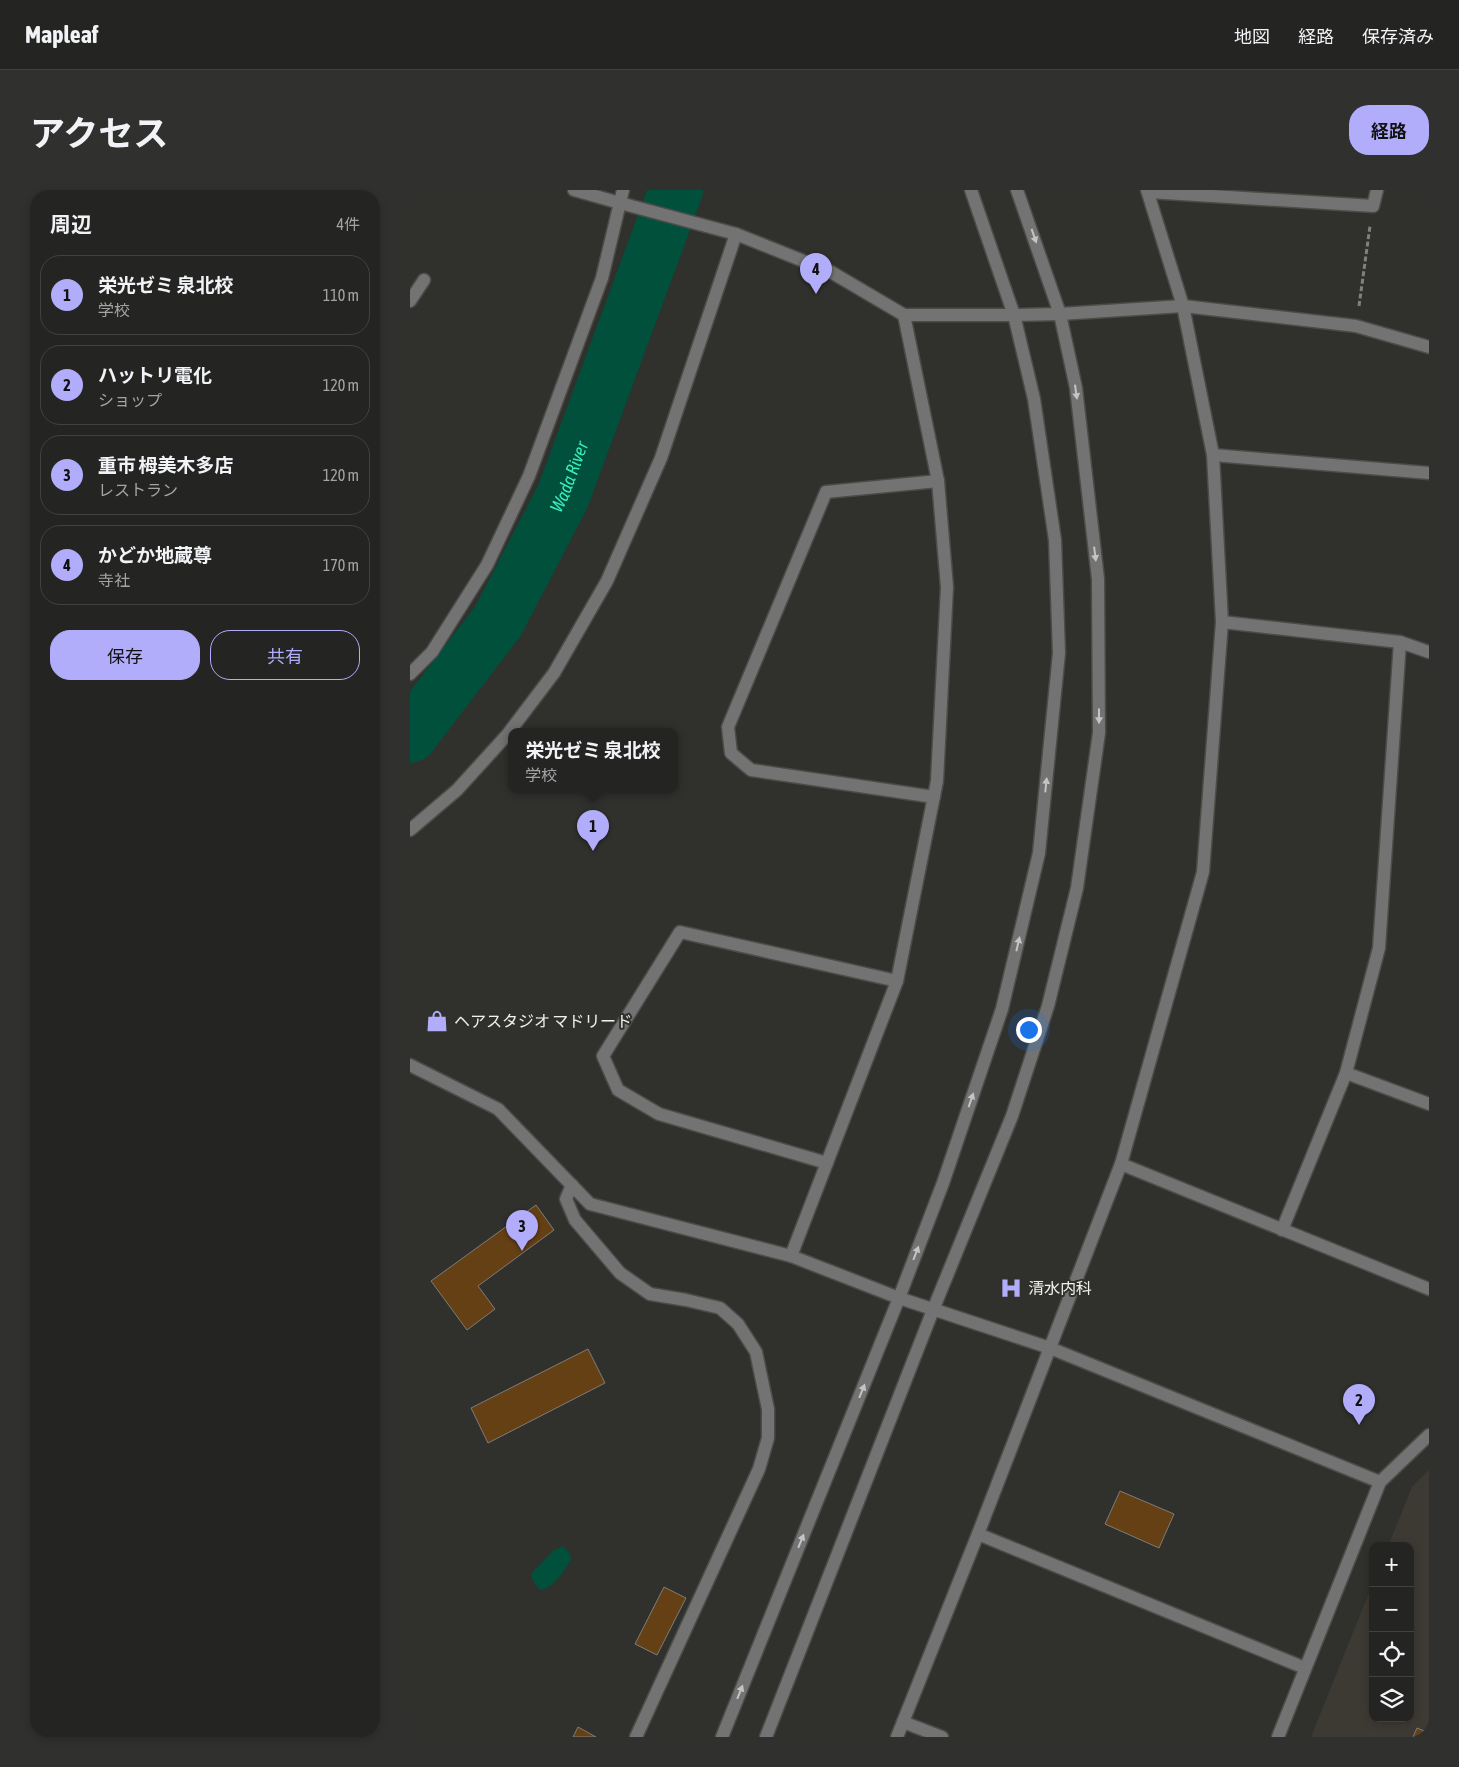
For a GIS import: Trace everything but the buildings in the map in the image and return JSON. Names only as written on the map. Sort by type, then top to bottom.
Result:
[{"type":"street","points":[[574,190],[731,232],[831,272],[904,315],[1060,314],[1183,306],[1356,326],[1429,346]]},
{"type":"street","points":[[410,674],[432,652],[487,565],[529,476],[602,278],[623,190]]},
{"type":"street","points":[[722,1737],[899,1298],[942,1183],[1002,1008],[1039,853],[1059,653],[1054,540],[1034,399],[1014,315],[971,190]]},
{"type":"street","points":[[766,1737],[933,1310],[1012,1116],[1048,1006],[1077,888],[1099,733],[1098,579],[1076,388],[1060,314],[1017,190]]},
{"type":"street","points":[[897,1737],[978,1534],[1121,1164],[1203,872],[1222,622],[1213,455],[1183,306],[1148,191],[1373,206],[1377,190]]},
{"type":"street","points":[[513,728],[554,673],[607,581],[661,458],[731,232]]},
{"type":"street","points":[[410,301],[424,280]]},
{"type":"street","points":[[791,1256],[897,981],[938,781],[947,587],[938,481],[904,315]]},
{"type":"street","points":[[1213,455],[1429,473]]},
{"type":"street","points":[[934,797],[751,770],[731,753],[728,727],[826,492],[938,481]]},
{"type":"street","points":[[1222,622],[1400,642],[1429,652]]},
{"type":"street","points":[[1282,1230],[1346,1073],[1379,948],[1400,642]]},
{"type":"street","points":[[410,830],[456,790],[508,735]]},
{"type":"street","points":[[826,1163],[660,1114],[618,1090],[603,1056],[680,932],[897,981]]},
{"type":"street","points":[[410,1065],[498,1109],[590,1204],[791,1256],[899,1298],[1050,1348],[1380,1482]]},
{"type":"street","points":[[1346,1073],[1429,1104]]},
{"type":"street","points":[[1121,1164],[1429,1289]]},
{"type":"street","points":[[572,1185],[566,1199],[575,1220],[620,1273],[650,1294],[720,1308],[738,1324],[756,1352],[768,1408],[768,1438],[759,1469],[636,1737]]},
{"type":"street","points":[[1278,1737],[1380,1482],[1429,1435]]},
{"type":"street","points":[[978,1534],[1305,1668]]},
{"type":"street","points":[[903,1722],[942,1737]]},
{"type":"path","points":[[1356,326],[1373,206]]},
{"type":"shaded area","points":[[1429,1470],[1429,1737],[1311,1737],[1369,1593],[1369,1722],[1414,1722],[1414,1542],[1390,1542],[1412,1487]]},
{"type":"shaded area","points":[[563,1546],[570,1554],[571,1560],[554,1583],[540,1590],[533,1581],[531,1574],[554,1550]]},
{"type":"waterway","name":"Wada River","points":[[410,736],[498,621],[563,496],[676,190]]},
{"type":"place","name":"かどか地蔵尊","points":[[816,294]]},
{"type":"place","name":"栄光ゼミ 泉北校","points":[[593,851]]},
{"type":"place","name":"ヘアスタジオ マドリード","points":[[437,1021]]},
{"type":"place","name":"重市 栂美木多店","points":[[522,1251]]},
{"type":"place","name":"清水内科","points":[[1011,1288]]},
{"type":"place","name":"ハットリ電化","points":[[1359,1425]]}]
